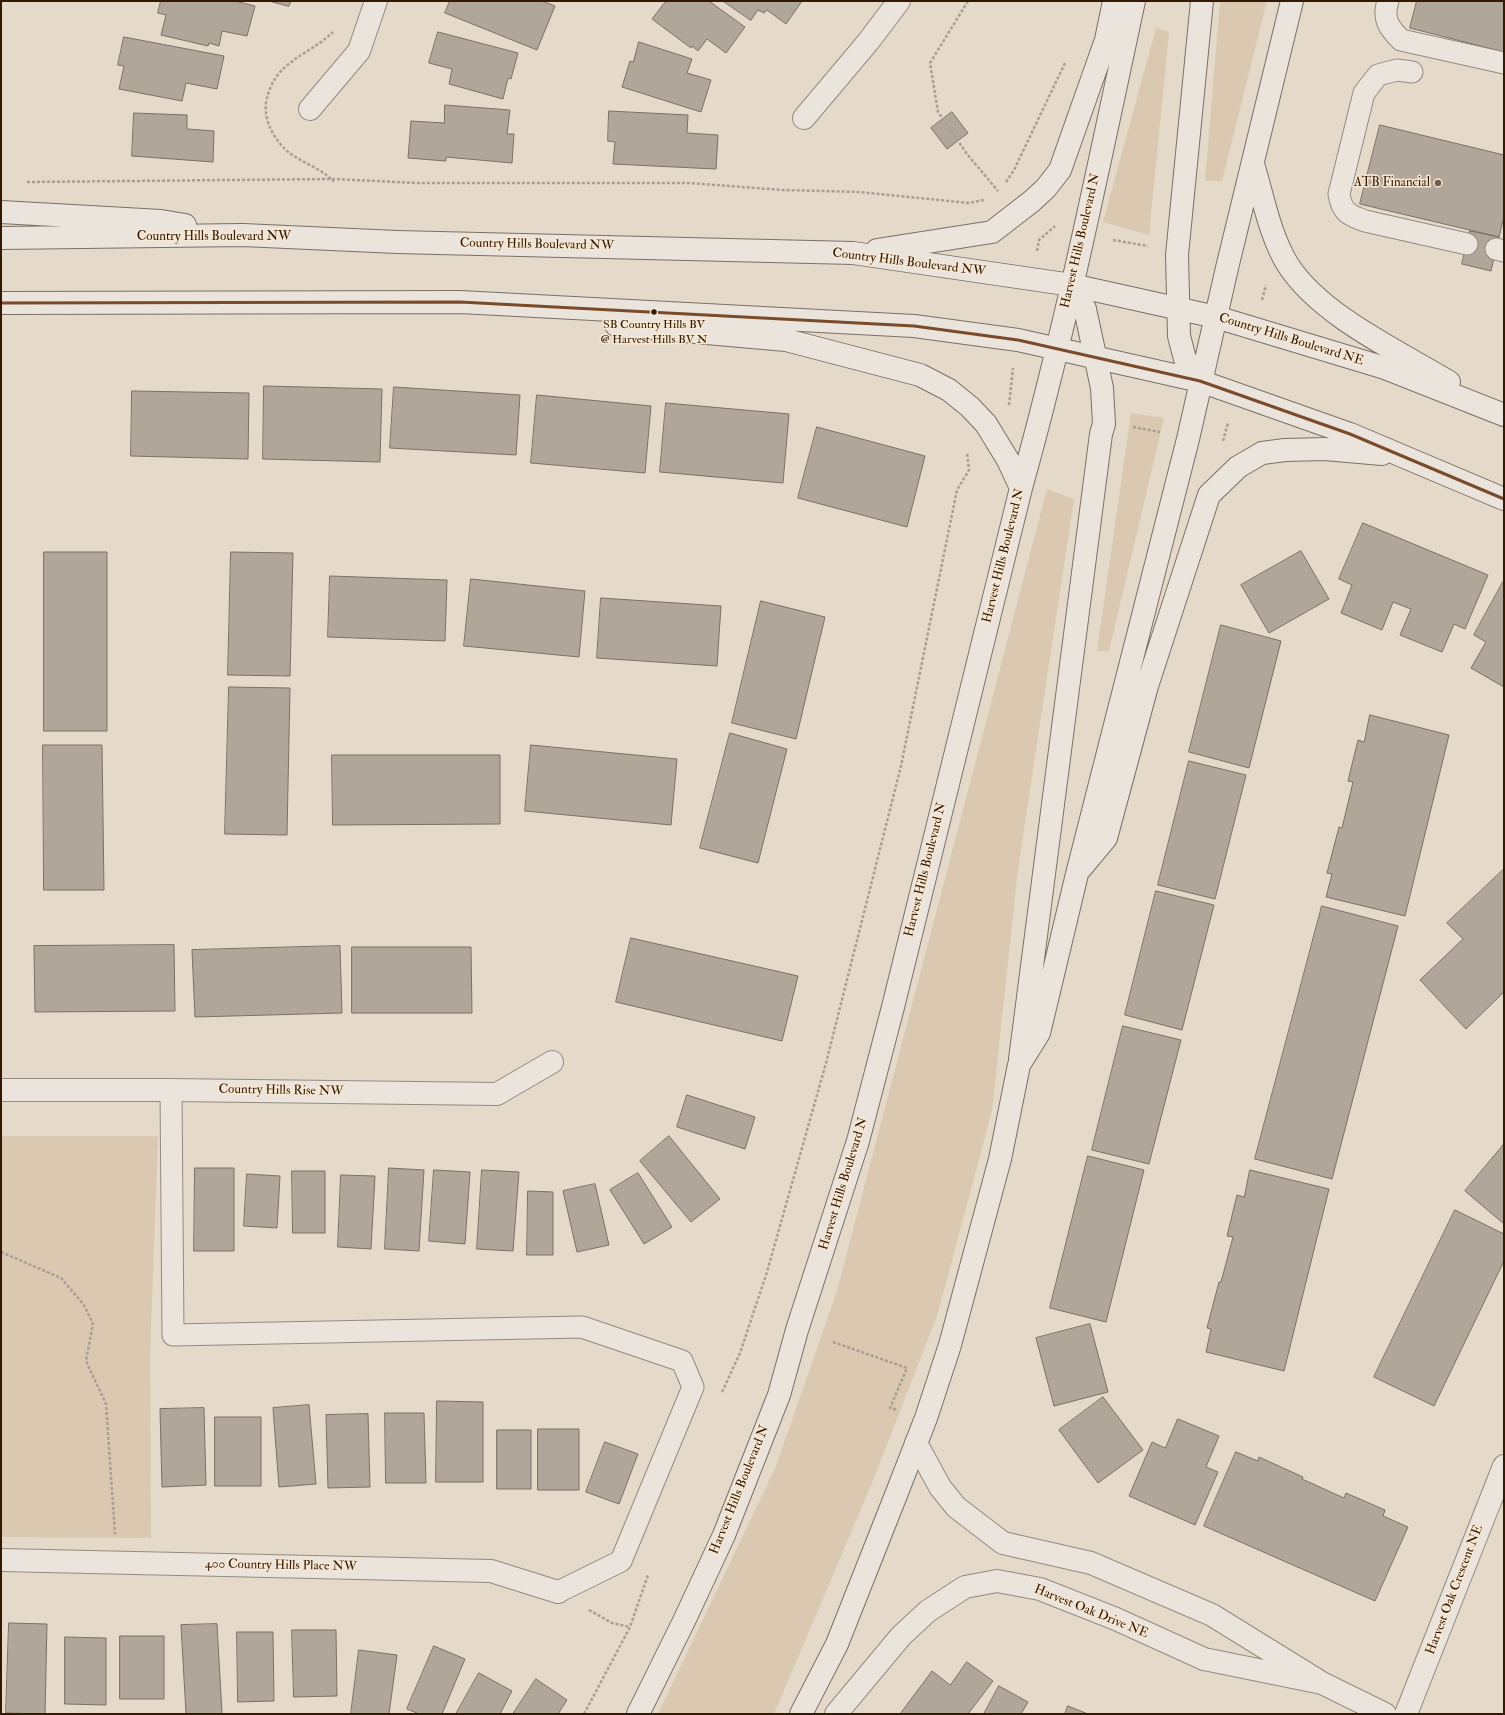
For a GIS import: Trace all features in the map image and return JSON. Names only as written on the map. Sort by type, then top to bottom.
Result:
[{"type":"main road","points":[[310,109],[359,51],[376,1]]},
{"type":"main road","points":[[804,118],[868,42],[899,1]]},
{"type":"main road","points":[[853,253],[992,232],[1017,214],[1046,188],[1060,170],[1106,40],[1114,1]]},
{"type":"main road","name":"Harvest Hills Boulevard N","points":[[638,1714],[724,1535],[779,1396],[797,1330],[858,1141],[893,1007],[1020,488],[1043,409],[1072,285],[1134,1]]},
{"type":"main road","points":[[1200,381],[1185,359],[1179,336],[1177,255],[1202,1]]},
{"type":"main road","points":[[1019,1066],[1039,1033],[1077,874],[1188,439],[1200,381],[1292,1]]},
{"type":"main road","points":[[1253,164],[1278,243],[1288,265],[1324,305],[1359,328],[1504,414]]},
{"type":"main road","points":[[1,212],[161,221],[243,235]]},
{"type":"main road","name":"Country Hills Boulevard NW","points":[[1,238],[243,235],[397,242],[853,253],[1072,285]]},
{"type":"main road","points":[[802,1714],[836,1644],[916,1443],[950,1345],[1000,1159],[1019,1066],[1100,442],[1104,424],[1102,388],[1085,309],[1072,285]]},
{"type":"main road","name":"Country Hills Boulevard NE","points":[[1072,285],[1216,317],[1385,368],[1504,414]]},
{"type":"main road","points":[[1,303],[460,302],[914,326],[1018,340],[1056,350],[1200,381],[1350,434],[1504,499]]},
{"type":"main road","points":[[511,304],[564,320],[786,340],[920,375],[949,390],[970,407],[986,424],[1008,460],[1020,488]]},
{"type":"main road","points":[[1077,874],[1106,838],[1147,686],[1209,495],[1238,467],[1262,453],[1285,450],[1325,449],[1404,456]]},
{"type":"main road","name":"Country Hills Rise NW","points":[[1,1090],[171,1090],[497,1094],[552,1062]]},
{"type":"main road","name":"Harvest Oak Drive NE","points":[[916,1443],[940,1487],[956,1507],[1003,1543],[1091,1563],[1212,1615],[1322,1683],[1384,1714]]},
{"type":"main road","name":"Harvest Oak Crescent NE","points":[[1406,1714],[1498,1492],[1504,1466]]},
{"type":"main road","name":"400 Country Hills Place NW","points":[[1,1560],[491,1571],[558,1592]]},
{"type":"main road","name":"Harvest Oak Drive NE","points":[[836,1714],[901,1636],[928,1611],[965,1587],[997,1581],[1040,1589],[1116,1619],[1204,1659],[1322,1683]]},
{"type":"lane","points":[[1388,1],[1384,12],[1390,29],[1401,40],[1504,63]]},
{"type":"lane","points":[[1412,72],[1397,70],[1378,75],[1364,93],[1339,194],[1341,205],[1349,215],[1365,221],[1468,244]]},
{"type":"lane","points":[[171,1090],[173,1335],[582,1327],[682,1361],[693,1387],[620,1561],[558,1592]]},
{"type":"path","points":[[968,1],[930,63],[938,112],[967,154],[999,193]]},
{"type":"path","points":[[994,195],[999,193],[1014,170],[1068,56]]},
{"type":"path","points":[[24,182],[333,179],[417,183],[689,183],[783,190],[860,192],[968,203],[988,198]]},
{"type":"path","points":[[1039,240],[1054,226],[1061,228]]},
{"type":"path","points":[[1110,239],[1150,247]]},
{"type":"path","points":[[1260,304],[1268,278]]},
{"type":"path","points":[[1009,405],[1013,364]]},
{"type":"path","points":[[1222,445],[1229,419]]},
{"type":"path","points":[[1132,427],[1164,432]]},
{"type":"path","points":[[720,1399],[740,1353],[767,1272],[826,1063],[901,766],[957,490],[969,470],[966,446]]},
{"type":"path","points":[[1,1252],[61,1278],[84,1306],[93,1324],[86,1361],[106,1404],[118,1563]]},
{"type":"path","points":[[833,1342],[907,1368],[890,1408],[903,1411]]},
{"type":"path","points":[[584,1714],[630,1627],[649,1572]]},
{"type":"path","points":[[558,1592],[612,1623],[630,1627]]},
{"type":"shaded area","points":[[1220,1],[1267,1],[1222,181],[1205,181]]},
{"type":"shaded area","points":[[1156,28],[1169,32],[1149,235],[1103,222]]},
{"type":"shaded area","points":[[1131,413],[1164,418],[1109,651],[1097,651]]},
{"type":"shaded area","points":[[1047,489],[1074,499],[1018,869],[992,1111],[937,1316],[872,1483],[774,1714],[658,1714],[776,1466],[837,1291]]},
{"type":"shaded area","points":[[1,1136],[158,1136],[150,1354],[151,1538],[1,1537]]},
{"type":"building","points":[[161,1],[235,1],[255,6],[247,36],[222,31],[219,46],[209,43],[208,46],[161,35],[166,15],[158,13]]},
{"type":"building","points":[[269,1],[291,1],[289,6]]},
{"type":"building","points":[[450,1],[542,1],[555,6],[537,50],[445,13]]},
{"type":"building","points":[[663,1],[709,1],[745,27],[726,53],[707,39],[698,51],[692,46],[691,48],[652,19],[665,2]]},
{"type":"building","points":[[723,1],[802,1],[786,24],[767,10],[764,13],[758,10],[751,20]]},
{"type":"building","points":[[1417,1],[1504,1],[1504,52],[1410,28]]},
{"type":"building","points":[[438,32],[518,53],[511,79],[508,78],[503,99],[449,84],[452,69],[429,63]]},
{"type":"building","points":[[124,37],[224,56],[217,89],[186,83],[182,101],[119,89],[124,66],[118,65]]},
{"type":"building","points":[[639,42],[692,59],[687,73],[711,80],[701,112],[622,87],[630,61],[633,62]]},
{"type":"building","points":[[445,105],[510,110],[507,134],[514,134],[512,163],[446,157],[446,161],[408,158],[411,121],[444,123]]},
{"type":"building","points":[[609,111],[688,115],[687,133],[718,135],[716,169],[613,164],[615,142],[608,141]]},
{"type":"building","points":[[952,112],[968,133],[947,149],[931,128]]},
{"type":"building","points":[[134,113],[187,115],[187,129],[214,131],[213,162],[132,156]]},
{"type":"building","points":[[1380,125],[1504,155],[1504,217],[1499,237],[1360,204]]},
{"type":"building","points":[[1470,231],[1499,237],[1491,271],[1462,264]]},
{"type":"building","points":[[264,386],[382,389],[380,462],[263,459]]},
{"type":"building","points":[[394,387],[520,395],[516,455],[390,448]]},
{"type":"building","points":[[132,391],[249,393],[248,459],[131,456]]},
{"type":"building","points":[[537,395],[651,406],[645,473],[531,463]]},
{"type":"building","points":[[666,403],[789,414],[783,483],[660,472]]},
{"type":"building","points":[[817,427],[925,456],[907,527],[798,498]]},
{"type":"building","points":[[1363,523],[1488,575],[1465,629],[1454,624],[1442,652],[1400,635],[1411,609],[1393,602],[1382,630],[1341,613],[1352,585],[1339,579]]},
{"type":"building","points":[[1301,551],[1329,599],[1269,633],[1241,585]]},
{"type":"building","points":[[44,552],[107,552],[107,731],[44,731]]},
{"type":"building","points":[[231,552],[293,553],[290,676],[228,675]]},
{"type":"building","points":[[330,576],[447,580],[445,641],[328,637]]},
{"type":"building","points":[[471,579],[585,591],[579,657],[464,646]]},
{"type":"building","points":[[1503,582],[1504,687],[1471,668],[1486,642],[1474,635]]},
{"type":"building","points":[[601,598],[721,606],[717,666],[597,658]]},
{"type":"building","points":[[761,601],[825,617],[796,739],[732,723]]},
{"type":"building","points":[[1221,625],[1281,641],[1249,768],[1189,752]]},
{"type":"building","points":[[229,687],[290,688],[287,835],[225,834]]},
{"type":"building","points":[[1370,715],[1449,735],[1405,916],[1326,897],[1332,874],[1327,873],[1339,827],[1342,828],[1353,782],[1348,781],[1358,740],[1364,742]]},
{"type":"building","points":[[730,733],[787,749],[758,863],[700,848]]},
{"type":"building","points":[[43,745],[102,745],[104,890],[44,890]]},
{"type":"building","points":[[531,745],[677,759],[671,825],[525,811]]},
{"type":"building","points":[[332,755],[500,755],[500,824],[333,825]]},
{"type":"building","points":[[1189,761],[1246,775],[1215,899],[1158,885]]},
{"type":"building","points":[[1504,869],[1504,992],[1466,1029],[1420,980],[1463,939],[1447,923]]},
{"type":"building","points":[[1156,891],[1214,905],[1182,1030],[1125,1015]]},
{"type":"building","points":[[1322,906],[1398,926],[1332,1179],[1255,1159]]},
{"type":"building","points":[[631,938],[798,976],[782,1041],[616,1002]]},
{"type":"building","points":[[174,945],[175,1011],[35,1012],[34,946]]},
{"type":"building","points":[[340,946],[342,1013],[195,1017],[192,950]]},
{"type":"building","points":[[352,947],[471,947],[472,1013],[352,1013]]},
{"type":"building","points":[[1123,1026],[1181,1040],[1149,1164],[1092,1150]]},
{"type":"building","points":[[687,1095],[755,1117],[745,1149],[677,1127]]},
{"type":"building","points":[[669,1136],[720,1199],[691,1222],[640,1161]]},
{"type":"building","points":[[1504,1144],[1504,1224],[1465,1191]]},
{"type":"building","points":[[1088,1156],[1144,1170],[1106,1322],[1050,1308]]},
{"type":"building","points":[[195,1168],[234,1168],[234,1251],[194,1251]]},
{"type":"building","points":[[389,1168],[424,1170],[419,1251],[385,1249]]},
{"type":"building","points":[[434,1170],[470,1172],[465,1244],[429,1241]]},
{"type":"building","points":[[482,1170],[519,1172],[513,1251],[477,1249]]},
{"type":"building","points":[[1250,1170],[1329,1189],[1284,1371],[1206,1352],[1211,1329],[1207,1328],[1233,1237],[1227,1236],[1237,1195],[1244,1197]]},
{"type":"building","points":[[292,1171],[325,1171],[325,1233],[293,1233]]},
{"type":"building","points":[[638,1173],[672,1227],[644,1244],[610,1190]]},
{"type":"building","points":[[247,1174],[280,1176],[277,1228],[244,1226]]},
{"type":"building","points":[[341,1175],[375,1176],[371,1249],[338,1247]]},
{"type":"building","points":[[595,1184],[609,1245],[577,1252],[563,1191]]},
{"type":"building","points":[[528,1191],[553,1192],[553,1255],[527,1255]]},
{"type":"building","points":[[1455,1210],[1504,1234],[1504,1261],[1434,1406],[1374,1377]]},
{"type":"building","points":[[1090,1324],[1108,1392],[1054,1406],[1036,1338]]},
{"type":"building","points":[[1103,1397],[1143,1450],[1098,1483],[1059,1430]]},
{"type":"building","points":[[437,1401],[483,1402],[483,1482],[436,1482]]},
{"type":"building","points":[[309,1405],[316,1484],[279,1487],[273,1408]]},
{"type":"building","points":[[204,1408],[206,1485],[162,1487],[160,1409]]},
{"type":"building","points":[[385,1413],[424,1413],[426,1483],[386,1483]]},
{"type":"building","points":[[368,1414],[370,1487],[328,1488],[326,1415]]},
{"type":"building","points":[[215,1417],[261,1417],[261,1486],[215,1486]]},
{"type":"building","points":[[1178,1419],[1219,1436],[1206,1467],[1218,1472],[1195,1525],[1129,1496],[1152,1442],[1165,1448]]},
{"type":"building","points":[[538,1429],[579,1429],[579,1490],[538,1490]]},
{"type":"building","points":[[497,1430],[531,1430],[531,1489],[497,1489]]},
{"type":"building","points":[[605,1442],[638,1454],[619,1504],[586,1492]]},
{"type":"building","points":[[1236,1452],[1258,1461],[1259,1457],[1344,1498],[1346,1493],[1385,1510],[1383,1516],[1408,1527],[1375,1601],[1204,1526]]},
{"type":"building","points":[[9,1623],[47,1624],[45,1714],[6,1713]]},
{"type":"building","points":[[217,1624],[222,1714],[186,1714],[181,1625]]},
{"type":"building","points":[[292,1630],[336,1630],[337,1696],[294,1697]]},
{"type":"building","points":[[237,1632],[273,1632],[274,1701],[238,1702]]},
{"type":"building","points":[[120,1636],[164,1636],[164,1699],[120,1699]]},
{"type":"building","points":[[65,1637],[106,1638],[106,1705],[65,1704]]},
{"type":"building","points":[[434,1646],[465,1659],[442,1714],[419,1714],[407,1709]]},
{"type":"building","points":[[359,1650],[397,1655],[389,1714],[351,1714]]},
{"type":"building","points":[[967,1662],[993,1681],[968,1714],[900,1714],[932,1671],[950,1685]]},
{"type":"building","points":[[479,1673],[512,1691],[500,1714],[456,1714]]},
{"type":"building","points":[[536,1679],[567,1700],[558,1714],[513,1714]]},
{"type":"building","points":[[999,1686],[1028,1702],[1021,1714],[984,1714]]},
{"type":"building","points":[[1068,1706],[1088,1714],[1065,1714]]},
{"type":"transit line","points":[[1,303],[460,302],[914,326],[1018,340],[1200,381],[1350,434],[1504,499]]},
{"type":"place","name":"ATB Financial","points":[[1438,183]]},
{"type":"place","name":"SB Country Hills BV @ Harvest Hills BV N","points":[[654,312]]}]
